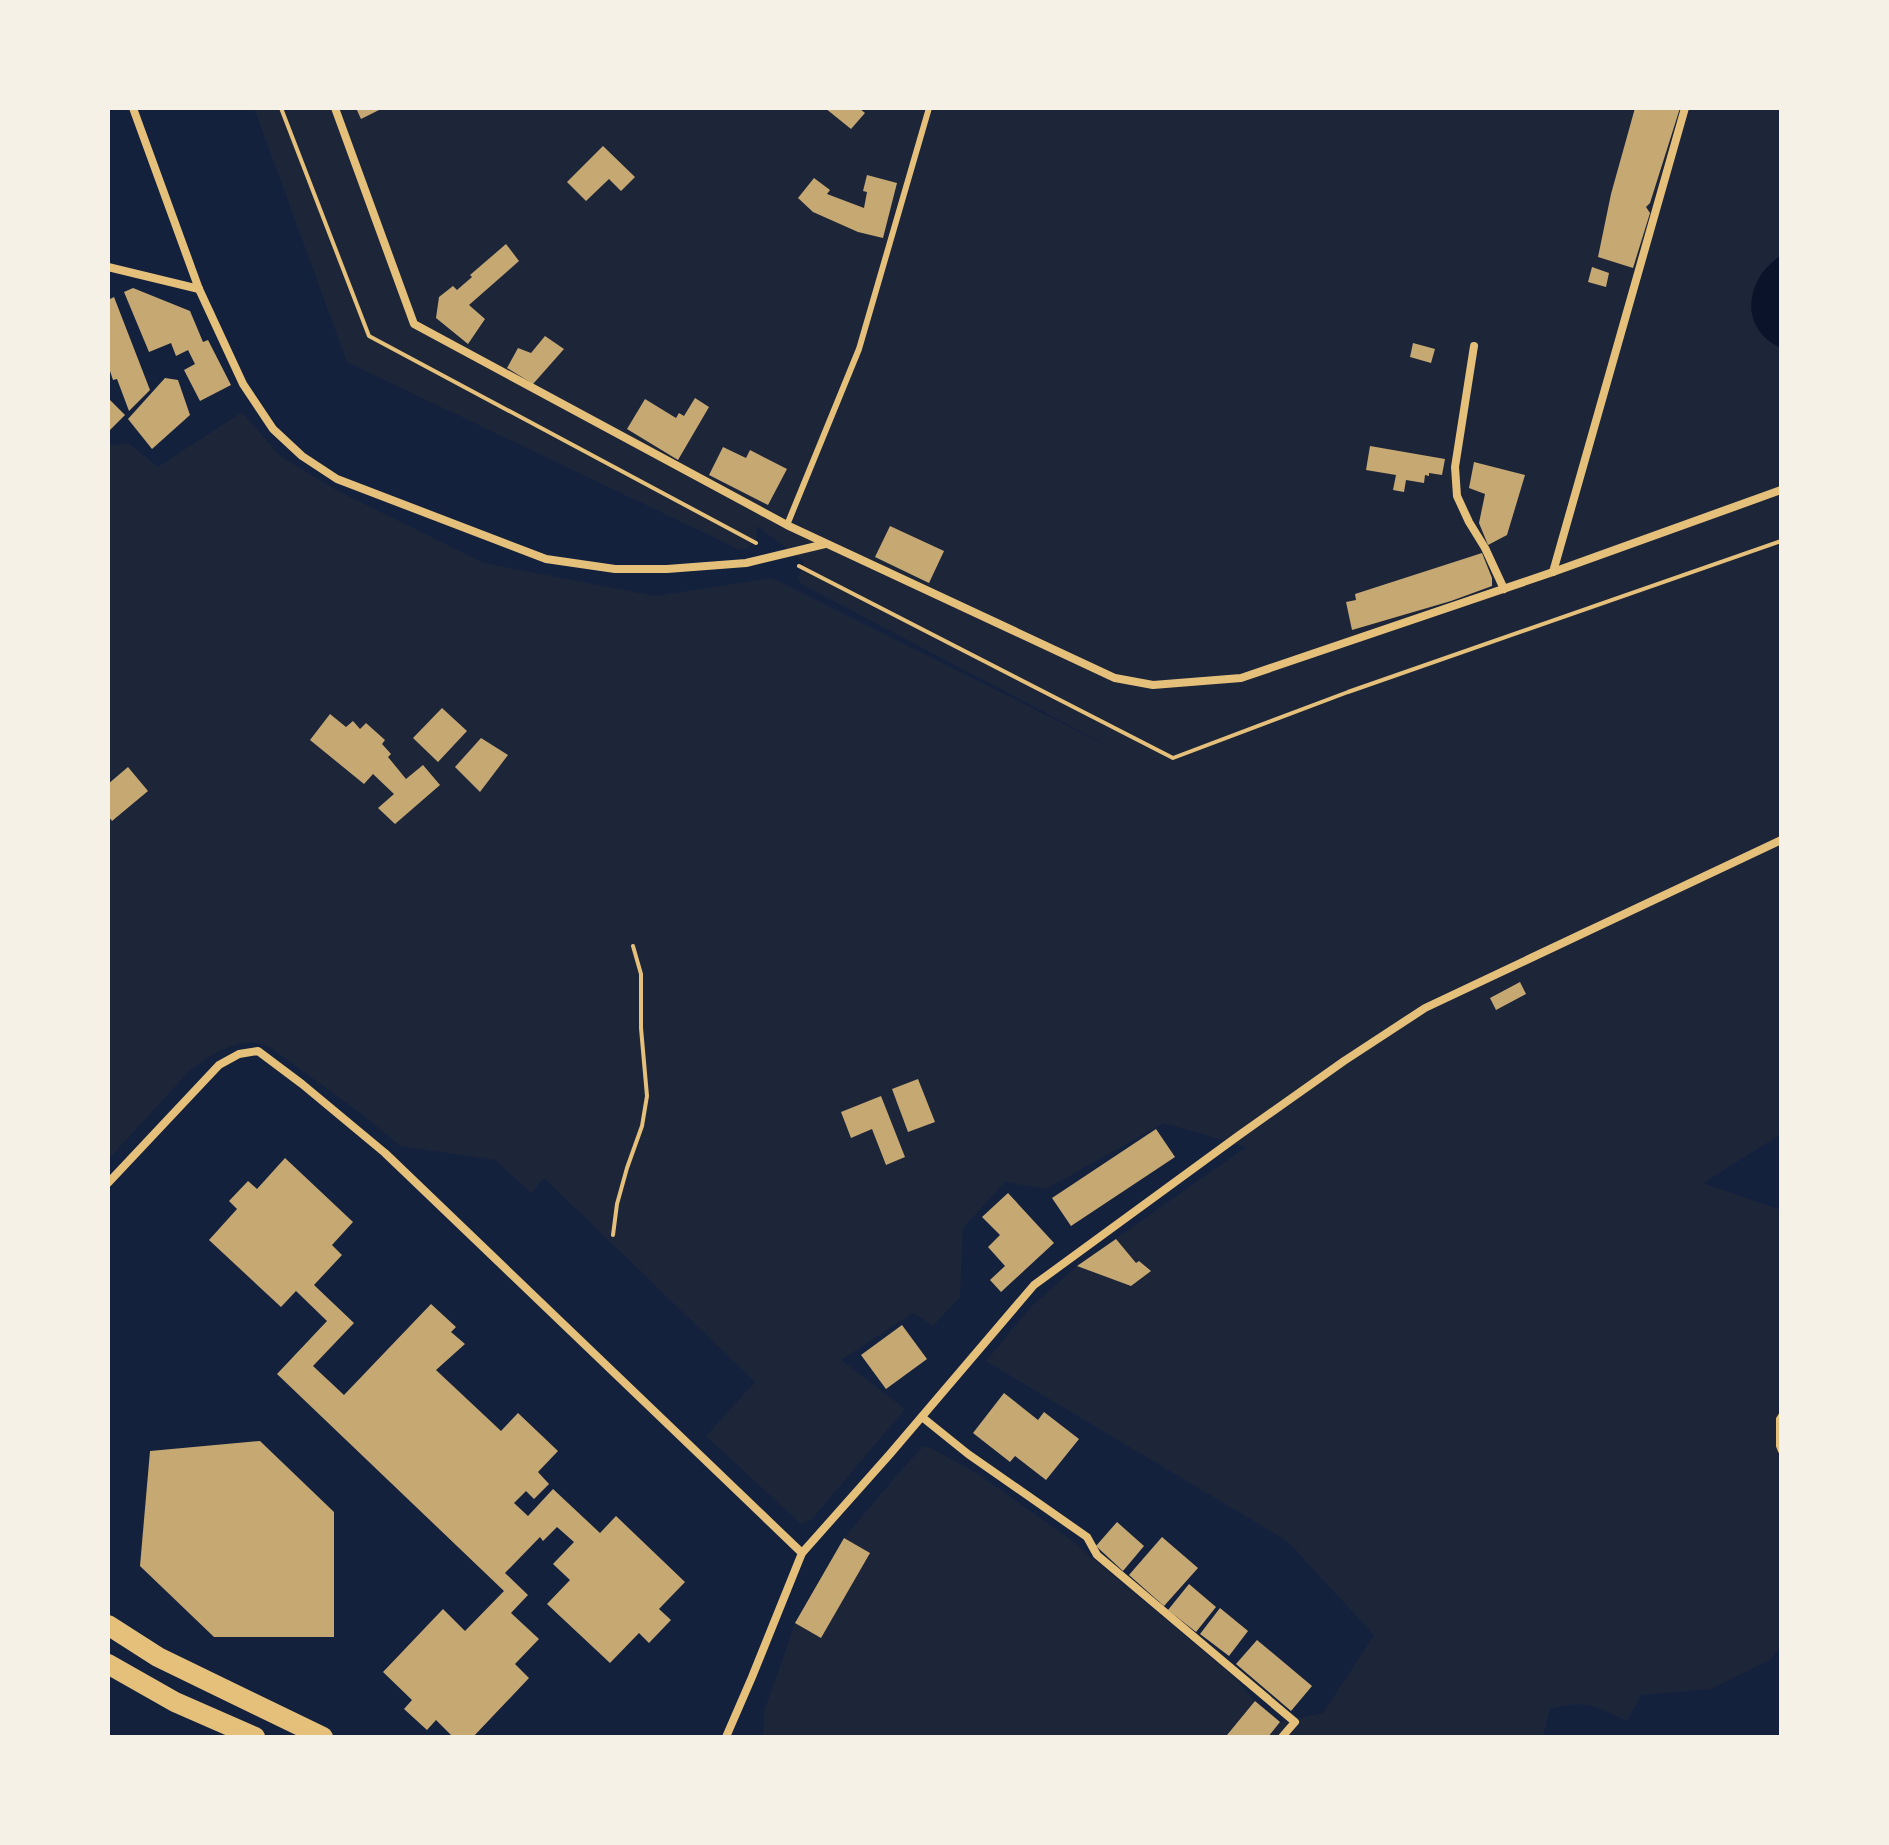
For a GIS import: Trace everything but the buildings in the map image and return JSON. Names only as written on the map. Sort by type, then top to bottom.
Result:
[{"type":"main road","points":[[108,1625],[158,1657],[323,1737]]},
{"type":"main road","points":[[108,1664],[175,1702],[255,1737]]},
{"type":"street","points":[[133,108],[199,289],[243,384],[273,429],[302,456],[337,479],[546,559],[615,569],[746,563],[826,544]]},
{"type":"street","points":[[335,108],[414,324],[787,525],[1115,678],[1153,685],[1241,678],[1553,572],[1781,490]]},
{"type":"street","points":[[1553,572],[1685,108]]},
{"type":"street","points":[[108,267],[199,289]]},
{"type":"street","points":[[1474,346],[1455,467],[1457,496],[1504,589]]},
{"type":"street","points":[[726,1737],[802,1553],[1034,1285],[1225,1145],[1425,1008],[1781,840]]},
{"type":"street","points":[[108,1183],[219,1065],[239,1054],[258,1051],[385,1153],[802,1553]]},
{"type":"street","points":[[922,1417],[968,1454],[1087,1537],[1097,1555],[1295,1722],[1282,1737]]},
{"type":"lane","points":[[787,525],[859,349],[929,108]]},
{"type":"lane","points":[[1781,1416],[1781,1451]]},
{"type":"path","points":[[281,108],[369,336],[779,556],[1173,758],[1348,692],[1781,541]]},
{"type":"path","points":[[613,1235],[617,1204],[642,1126],[647,1096],[641,1028],[641,974],[633,946]]},
{"type":"shaded area","points":[[254,108],[1781,108],[1781,1134],[1703,1183],[1781,1210],[1781,1646],[1770,1660],[1711,1689],[1641,1695],[1627,1721],[1590,1706],[1550,1709],[1543,1737],[1268,1737],[1280,1722],[1323,1713],[1374,1635],[1287,1541],[986,1361],[1031,1307],[1077,1266],[1246,1147],[1164,1123],[1046,1189],[1005,1182],[963,1228],[960,1297],[933,1326],[913,1313],[841,1360],[905,1409],[811,1520],[801,1524],[706,1436],[755,1382],[544,1178],[531,1193],[495,1160],[400,1146],[270,1047],[253,1042],[219,1051],[191,1069],[108,1160],[108,446],[128,443],[158,467],[242,412],[281,457],[338,491],[484,563],[655,596],[772,578],[1118,751],[801,584],[798,577],[804,561],[757,526],[756,540],[748,548],[740,550],[347,362]]},
{"type":"shaded area","points":[[1781,255],[1781,348],[1762,334],[1752,316],[1751,306],[1752,295],[1762,273]]},
{"type":"shaded area","points":[[923,1447],[929,1447],[978,1474],[1070,1539],[1234,1677],[1255,1701],[1227,1734],[1230,1737],[763,1737],[764,1712],[795,1623],[844,1538]]}]
